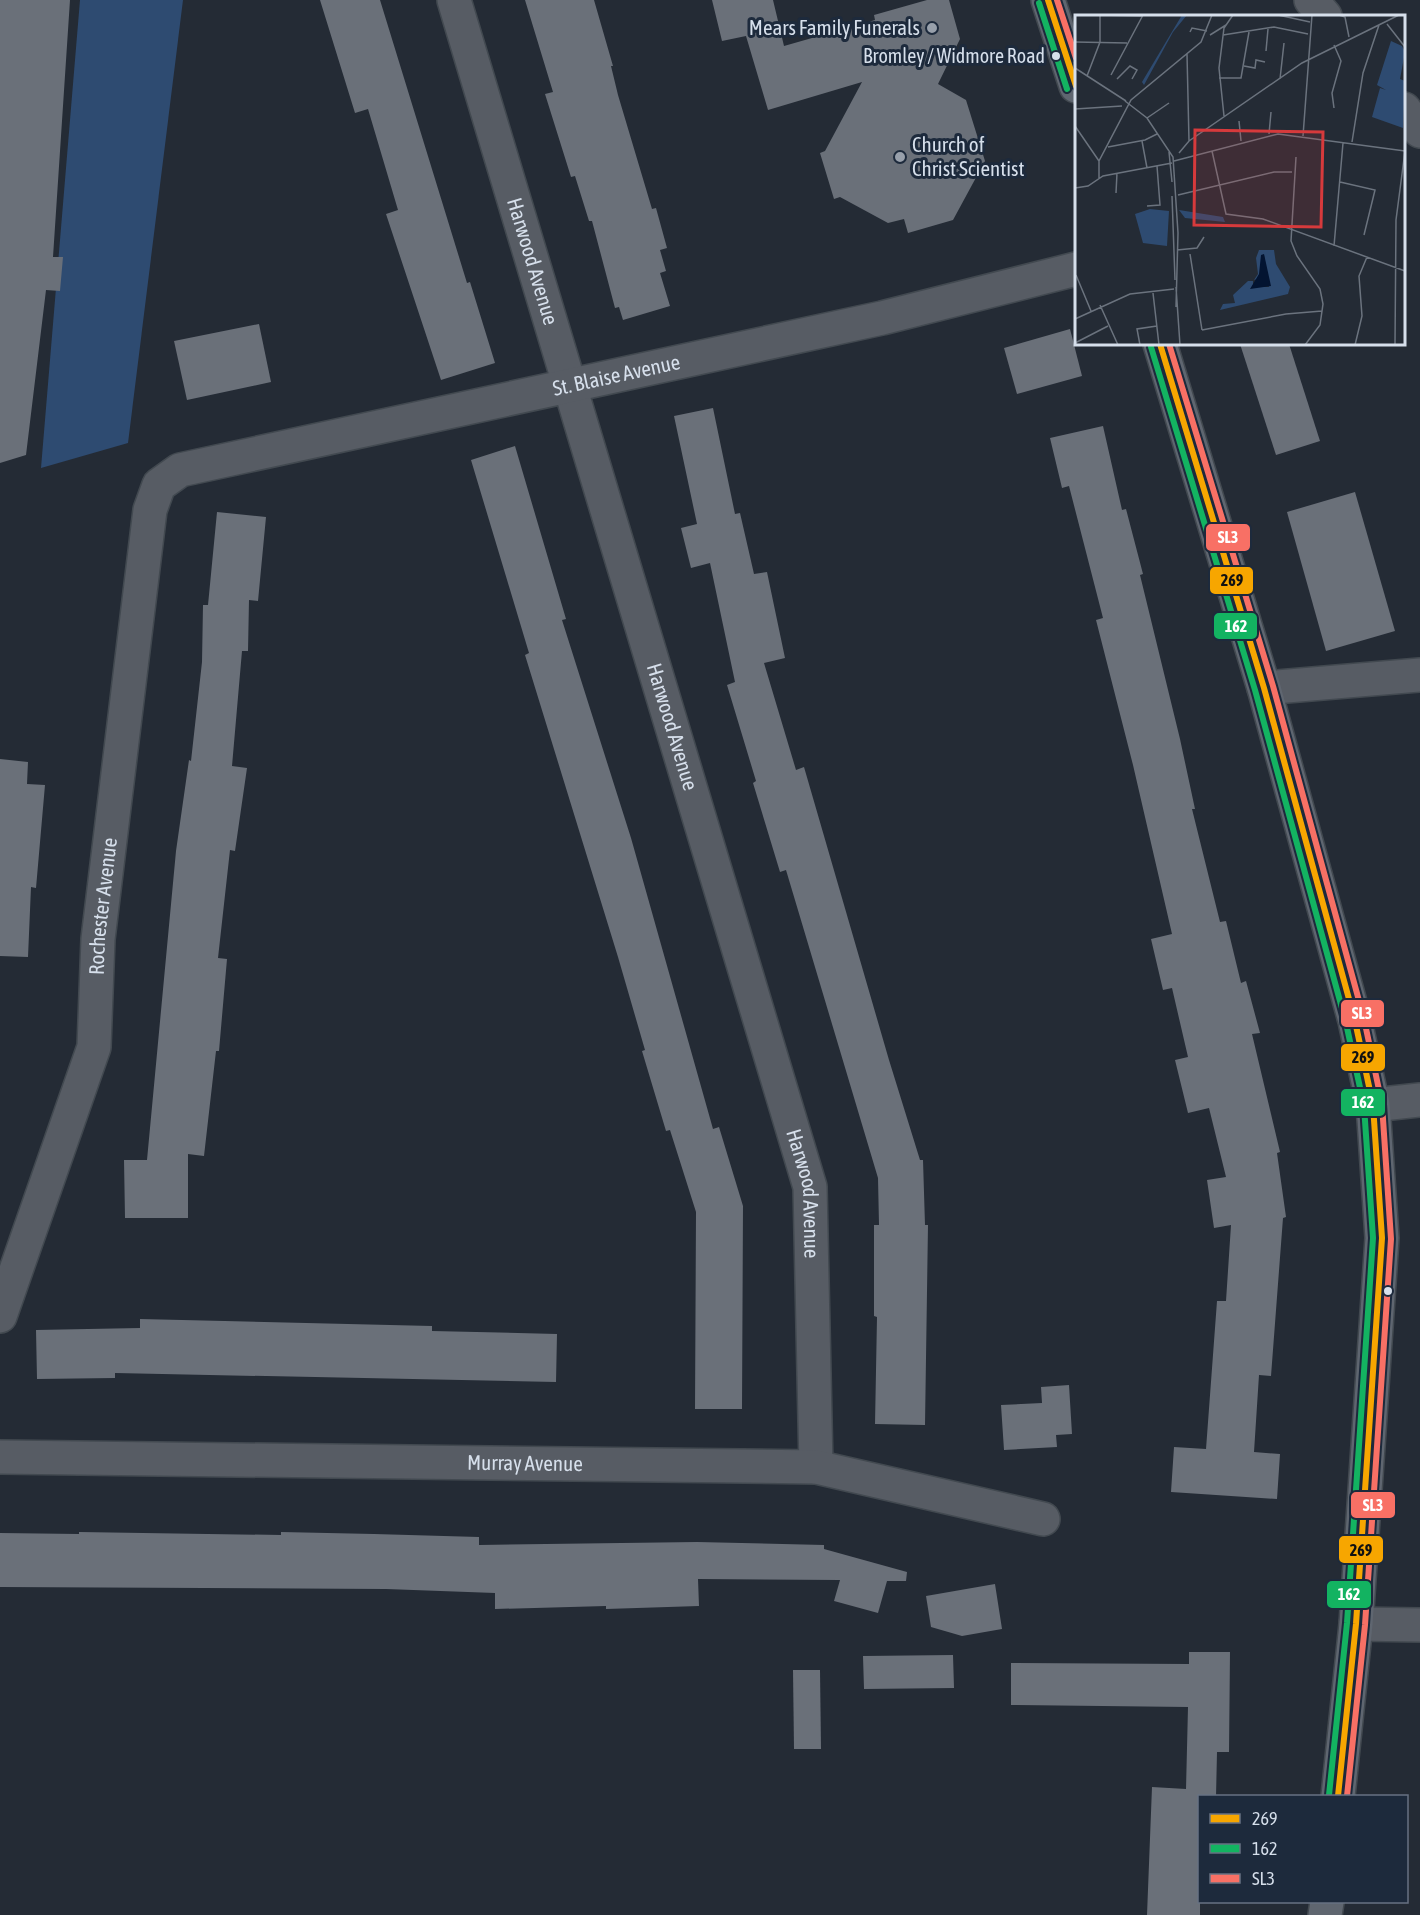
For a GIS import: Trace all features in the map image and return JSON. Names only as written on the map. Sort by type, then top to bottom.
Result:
[{"type":"main road","points":[[1048,0],[1075,80]]},
{"type":"main road","points":[[1160,345],[1264,688],[1355,1021],[1373,1105],[1382,1238],[1356,1624],[1338,1795]]},
{"type":"street","name":"Harwood Avenue","points":[[454,0],[810,1187],[816,1467]]},
{"type":"street","points":[[1311,0],[1324,15]]},
{"type":"street","points":[[1405,110],[1420,131]]},
{"type":"street","name":"St. Blaise Avenue","points":[[159,485],[180,470],[882,318],[1075,269]]},
{"type":"street","name":"Rochester Avenue","points":[[0,1316],[94,1047],[98,939],[150,510],[159,485]]},
{"type":"street","points":[[1264,688],[1420,675]]},
{"type":"street","points":[[1373,1105],[1420,1100]]},
{"type":"street","name":"Murray Avenue","points":[[0,1457],[816,1467],[1043,1519]]},
{"type":"street","points":[[1356,1624],[1420,1625]]},
{"type":"shaded area","points":[[80,0],[183,0],[128,443],[41,468]]},
{"type":"building","points":[[0,0],[70,0],[53,257],[63,257],[60,291],[46,290],[26,455],[0,463]]},
{"type":"building","points":[[320,0],[380,0],[467,283],[470,282],[495,363],[441,380],[386,214],[398,210],[368,109],[355,113]]},
{"type":"building","points":[[525,0],[594,0],[613,66],[611,66],[618,95],[652,209],[656,208],[667,248],[660,250],[666,271],[660,273],[670,306],[623,320],[619,307],[615,308],[592,221],[589,221],[575,176],[571,177],[545,94],[553,92]]},
{"type":"building","points":[[712,0],[773,0],[784,46],[875,20],[874,15],[927,0],[949,0],[960,39],[938,84],[966,100],[985,161],[953,220],[908,233],[904,219],[888,223],[840,197],[834,199],[820,153],[825,151],[862,82],[768,110],[746,36],[722,41]]},
{"type":"building","points":[[259,324],[271,382],[187,400],[174,341]]},
{"type":"building","points":[[1070,329],[1082,376],[1017,394],[1004,348]]},
{"type":"building","points":[[1240,345],[1289,345],[1320,441],[1276,455]]},
{"type":"building","points":[[713,408],[735,514],[740,513],[754,574],[767,572],[785,658],[764,663],[796,770],[804,767],[889,1060],[920,1160],[923,1160],[925,1225],[928,1225],[925,1425],[875,1424],[877,1317],[874,1316],[874,1225],[879,1225],[878,1178],[786,870],[780,872],[753,783],[756,781],[727,685],[735,682],[710,563],[691,568],[681,528],[697,524],[674,416]]},
{"type":"building","points":[[1103,426],[1122,510],[1126,509],[1143,574],[1140,575],[1180,739],[1195,809],[1192,809],[1220,922],[1226,921],[1241,983],[1246,981],[1260,1033],[1252,1034],[1280,1152],[1277,1153],[1286,1217],[1283,1218],[1271,1376],[1259,1375],[1254,1452],[1280,1454],[1277,1499],[1171,1492],[1174,1447],[1206,1449],[1217,1301],[1226,1301],[1231,1225],[1214,1228],[1207,1180],[1226,1177],[1209,1108],[1188,1113],[1175,1060],[1188,1057],[1172,988],[1163,990],[1151,939],[1172,934],[1133,765],[1096,620],[1103,618],[1069,486],[1062,488],[1050,438]]},
{"type":"building","points":[[515,446],[566,619],[562,620],[631,838],[713,1129],[719,1127],[743,1206],[742,1409],[695,1409],[696,1212],[670,1130],[666,1131],[642,1051],[645,1050],[525,655],[529,653],[471,460]]},
{"type":"building","points":[[1355,492],[1395,631],[1326,651],[1287,512]]},
{"type":"building","points":[[217,512],[266,517],[258,601],[249,600],[248,651],[242,651],[232,766],[247,768],[235,851],[230,850],[218,958],[227,959],[219,1051],[216,1051],[204,1156],[188,1154],[188,1218],[125,1218],[124,1160],[147,1160],[176,851],[189,760],[191,761],[202,662],[203,605],[208,605]]},
{"type":"building","points":[[0,759],[28,762],[27,784],[45,785],[36,888],[31,887],[28,957],[0,956]]},
{"type":"building","points":[[140,1319],[432,1326],[432,1331],[557,1334],[556,1382],[115,1373],[115,1378],[37,1379],[36,1330],[140,1328]]},
{"type":"building","points":[[1069,1385],[1072,1434],[1056,1435],[1057,1447],[1004,1450],[1001,1405],[1042,1403],[1041,1387]]},
{"type":"building","points":[[79,1532],[281,1535],[281,1532],[479,1537],[479,1545],[697,1542],[824,1545],[824,1549],[907,1572],[906,1581],[887,1581],[878,1613],[834,1601],[840,1580],[698,1579],[699,1606],[606,1609],[606,1606],[495,1609],[495,1593],[386,1589],[0,1587],[0,1533],[79,1534]]},
{"type":"building","points":[[995,1584],[1002,1629],[962,1636],[931,1627],[926,1596]]},
{"type":"building","points":[[1189,1652],[1230,1652],[1229,1752],[1217,1752],[1216,1795],[1198,1795],[1200,1915],[1147,1915],[1152,1787],[1186,1789],[1188,1707],[1011,1705],[1011,1663],[1189,1664]]},
{"type":"building","points":[[953,1655],[954,1688],[864,1689],[863,1656]]},
{"type":"building","points":[[793,1670],[820,1670],[821,1749],[794,1749]]},
{"type":"transit line","name":"269","points":[[1048,0],[1075,83]]},
{"type":"transit line","name":"SL3","points":[[1057,0],[1075,55]]},
{"type":"transit line","name":"162","points":[[1039,3],[1067,89]]},
{"type":"transit line","name":"269","points":[[1160,345],[1264,688],[1355,1021],[1373,1105],[1382,1238],[1356,1624],[1338,1795]]},
{"type":"transit line","name":"SL3","points":[[1169,345],[1273,686],[1364,1019],[1382,1104],[1391,1239],[1365,1625],[1347,1795]]},
{"type":"transit line","name":"162","points":[[1151,347],[1255,690],[1346,1023],[1364,1106],[1373,1238],[1347,1623],[1329,1795]]},
{"type":"place","name":"Mears Family Funerals","points":[[932,28]]},
{"type":"place","name":"Bromley / Widmore Road","points":[[1056,56]]},
{"type":"place","name":"Church of Christ Scientist","points":[[900,157]]}]
